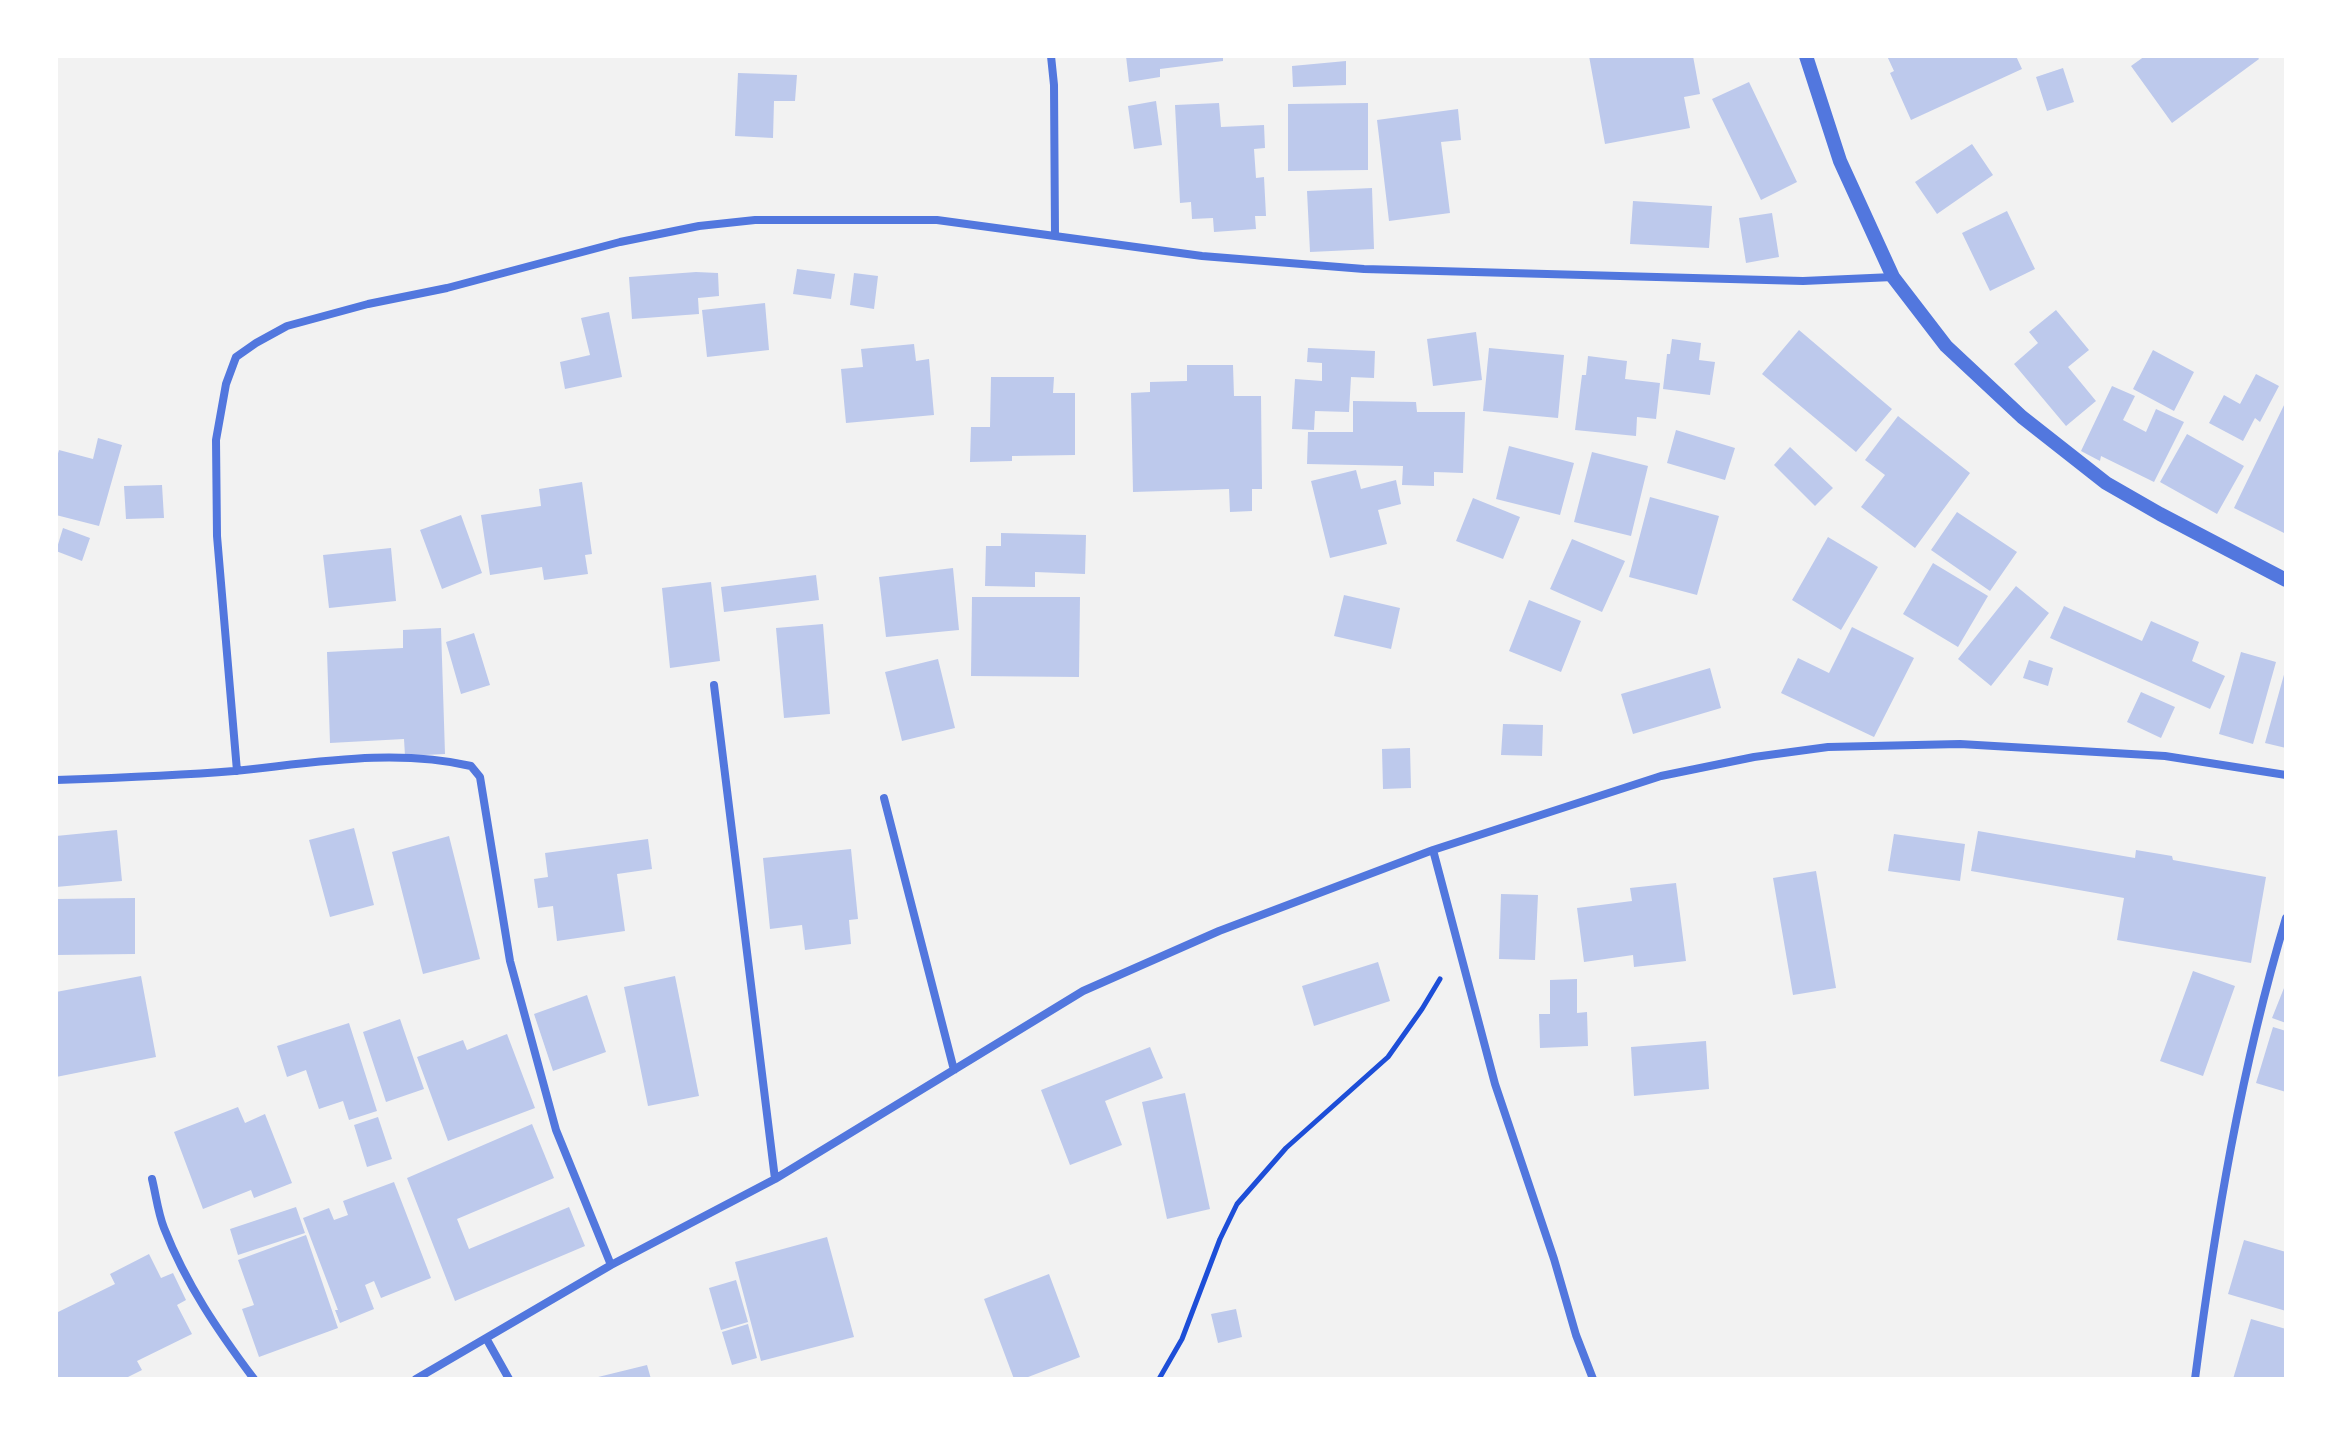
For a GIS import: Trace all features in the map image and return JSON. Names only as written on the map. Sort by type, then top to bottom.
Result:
[{"type":"street","points":[[1051,56],[1055,235]]},
{"type":"street","points":[[1806,56],[1840,161],[1893,277],[1946,346],[2022,417],[2106,483],[2286,580]]},
{"type":"street","points":[[237,771],[217,536],[216,440],[226,384],[236,357],[287,326],[620,242],[699,226],[755,220],[937,220],[1202,256],[1364,269],[1803,281],[1893,277]]},
{"type":"street","points":[[714,685],[775,1179]]},
{"type":"street","points":[[416,1379],[611,1265],[775,1179],[1083,991],[1219,931],[1433,850],[1661,776],[1754,757],[1828,747],[1960,744],[2165,756],[2286,775]]},
{"type":"street","points":[[56,780],[180,776],[357,758],[415,758],[471,766],[480,777],[510,961],[556,1130],[611,1265]]},
{"type":"street","points":[[884,798],[954,1070]]},
{"type":"street","points":[[1433,850],[1495,1084],[1593,1379]]},
{"type":"street","points":[[2195,1379],[2226,1175],[2251,1054],[2286,918]]},
{"type":"street","points":[[152,1179],[163,1225],[182,1268],[210,1320],[254,1379]]},
{"type":"street","points":[[486,1338],[509,1379]]},
{"type":"path","points":[[1159,1379],[1182,1339],[1220,1239],[1237,1204],[1286,1148],[1388,1057],[1422,1009],[1458,946]]},
{"type":"building","points":[[1126,56],[1223,56],[1223,61],[1160,69],[1160,77],[1129,82]]},
{"type":"building","points":[[1589,56],[1693,56],[1700,94],[1684,97],[1690,128],[1605,144]]},
{"type":"building","points":[[1887,56],[2016,56],[2022,69],[1911,120],[1890,73],[1894,71]]},
{"type":"building","points":[[2145,56],[2257,56],[2259,59],[2172,123],[2131,66]]},
{"type":"building","points":[[1346,61],[1346,85],[1293,87],[1292,66]]},
{"type":"building","points":[[2063,68],[2074,102],[2047,111],[2036,77]]},
{"type":"building","points":[[738,73],[797,75],[795,101],[774,101],[773,138],[735,136]]},
{"type":"building","points":[[1749,82],[1797,182],[1761,200],[1712,99]]},
{"type":"building","points":[[1156,101],[1162,145],[1134,149],[1128,106]]},
{"type":"building","points":[[1219,103],[1221,127],[1264,125],[1265,148],[1254,149],[1256,178],[1264,177],[1266,216],[1255,216],[1256,229],[1214,232],[1213,218],[1192,219],[1191,202],[1180,203],[1175,105]]},
{"type":"building","points":[[1368,103],[1368,170],[1288,171],[1288,104]]},
{"type":"building","points":[[1458,109],[1461,140],[1441,142],[1450,213],[1389,221],[1377,120]]},
{"type":"building","points":[[1972,144],[1993,175],[1937,214],[1915,182]]},
{"type":"building","points":[[1372,188],[1374,249],[1310,252],[1307,191]]},
{"type":"building","points":[[1633,201],[1712,206],[1709,248],[1630,244]]},
{"type":"building","points":[[2007,211],[2035,269],[1990,291],[1962,233]]},
{"type":"building","points":[[1772,213],[1779,257],[1746,263],[1739,218]]},
{"type":"building","points":[[797,269],[835,274],[831,299],[793,294]]},
{"type":"building","points":[[718,273],[719,296],[698,298],[699,314],[632,319],[629,277]]},
{"type":"building","points":[[854,273],[878,276],[874,309],[850,305]]},
{"type":"building","points":[[765,303],[769,350],[707,357],[702,310]]},
{"type":"building","points":[[2056,310],[2089,350],[2068,367],[2096,401],[2066,426],[2014,364],[2038,343],[2029,332]]},
{"type":"building","points":[[609,312],[622,377],[565,389],[560,362],[590,355],[581,318]]},
{"type":"building","points":[[1799,330],[1892,409],[1856,452],[1762,374]]},
{"type":"building","points":[[1476,332],[1482,380],[1433,386],[1427,339]]},
{"type":"building","points":[[1672,339],[1701,343],[1699,360],[1715,362],[1710,395],[1663,389]]},
{"type":"building","points":[[914,344],[916,361],[929,359],[934,415],[846,423],[841,369],[863,367],[861,349]]},
{"type":"building","points":[[1308,348],[1375,351],[1374,378],[1351,377],[1349,412],[1315,411],[1314,430],[1292,429],[1295,379],[1322,381],[1322,363],[1307,362]]},
{"type":"building","points":[[1489,348],[1564,355],[1558,418],[1483,411]]},
{"type":"building","points":[[2153,350],[2194,372],[2174,411],[2133,389]]},
{"type":"building","points":[[1588,356],[1627,361],[1625,379],[1660,383],[1656,419],[1637,417],[1636,436],[1575,430],[1582,375],[1586,375]]},
{"type":"building","points":[[1187,365],[1233,365],[1234,396],[1261,396],[1262,489],[1252,489],[1252,511],[1230,512],[1229,489],[1133,492],[1131,393],[1150,392],[1150,382],[1187,381]]},
{"type":"building","points":[[2256,374],[2279,386],[2260,422],[2255,418],[2243,441],[2209,423],[2224,395],[2240,404]]},
{"type":"building","points":[[991,377],[1054,377],[1053,393],[1075,393],[1075,455],[1012,456],[1012,461],[970,462],[971,427],[990,427]]},
{"type":"building","points":[[2112,386],[2135,396],[2123,420],[2146,432],[2156,409],[2184,422],[2154,482],[2101,456],[2100,461],[2081,451]]},
{"type":"building","points":[[1353,401],[1416,402],[1417,412],[1465,412],[1463,473],[1434,472],[1434,486],[1402,485],[1403,466],[1307,464],[1308,432],[1353,432]]},
{"type":"building","points":[[2286,401],[2286,534],[2234,508]]},
{"type":"building","points":[[1898,416],[1970,473],[1915,548],[1861,507],[1885,475],[1865,460]]},
{"type":"building","points":[[1676,430],[1735,448],[1725,480],[1667,463]]},
{"type":"building","points":[[2187,434],[2244,466],[2217,514],[2160,482]]},
{"type":"building","points":[[98,438],[122,445],[99,526],[56,515],[56,460],[59,450],[93,459]]},
{"type":"building","points":[[1509,446],[1574,463],[1560,515],[1496,499]]},
{"type":"building","points":[[1790,447],[1833,488],[1815,506],[1774,465]]},
{"type":"building","points":[[1592,452],[1648,466],[1631,536],[1574,522]]},
{"type":"building","points":[[1356,470],[1361,489],[1396,480],[1401,504],[1378,510],[1387,544],[1330,558],[1311,481]]},
{"type":"building","points":[[582,482],[592,554],[585,555],[588,574],[544,580],[542,567],[490,575],[481,515],[541,506],[539,489]]},
{"type":"building","points":[[162,485],[164,518],[126,519],[124,486]]},
{"type":"building","points":[[1650,497],[1719,516],[1697,595],[1629,577]]},
{"type":"building","points":[[1473,498],[1520,517],[1503,559],[1456,541]]},
{"type":"building","points":[[1957,512],[2017,552],[1990,591],[1931,550]]},
{"type":"building","points":[[461,515],[482,573],[442,589],[420,530]]},
{"type":"building","points":[[63,528],[90,538],[82,561],[56,551]]},
{"type":"building","points":[[1001,533],[1086,535],[1085,574],[1035,572],[1035,587],[985,586],[986,546],[1001,546]]},
{"type":"building","points":[[1828,537],[1878,567],[1841,630],[1792,600]]},
{"type":"building","points":[[1572,539],[1625,561],[1602,612],[1550,589]]},
{"type":"building","points":[[391,548],[396,601],[329,608],[323,555]]},
{"type":"building","points":[[1933,563],[1988,596],[1958,647],[1903,614]]},
{"type":"building","points":[[953,568],[959,630],[886,637],[879,577]]},
{"type":"building","points":[[816,575],[819,600],[724,612],[721,587]]},
{"type":"building","points":[[711,582],[720,661],[670,668],[662,588]]},
{"type":"building","points":[[2016,586],[2049,613],[1991,686],[1958,659]]},
{"type":"building","points":[[1344,595],[1400,608],[1391,649],[1334,636]]},
{"type":"building","points":[[972,597],[1080,597],[1079,677],[971,676]]},
{"type":"building","points":[[1529,600],[1581,621],[1561,672],[1509,651]]},
{"type":"building","points":[[2064,606],[2142,641],[2151,621],[2199,642],[2192,661],[2225,676],[2210,709],[2050,638]]},
{"type":"building","points":[[823,624],[830,714],[784,718],[776,628]]},
{"type":"building","points":[[1852,627],[1914,658],[1874,737],[1781,693],[1798,658],[1829,673]]},
{"type":"building","points":[[441,628],[445,754],[405,756],[404,739],[330,743],[327,652],[403,648],[403,630]]},
{"type":"building","points":[[474,633],[490,685],[461,694],[446,642]]},
{"type":"building","points":[[2241,652],[2276,662],[2253,744],[2219,734]]},
{"type":"building","points":[[938,659],[955,728],[902,741],[885,672]]},
{"type":"building","points":[[2029,660],[2053,668],[2048,686],[2023,678]]},
{"type":"building","points":[[1710,668],[1721,708],[1633,734],[1621,694]]},
{"type":"building","points":[[2286,671],[2286,748],[2265,743]]},
{"type":"building","points":[[2141,692],[2175,707],[2161,738],[2127,722]]},
{"type":"building","points":[[1503,724],[1543,725],[1542,756],[1501,755]]},
{"type":"building","points":[[1410,748],[1411,788],[1383,789],[1382,749]]},
{"type":"building","points":[[354,828],[374,905],[330,917],[309,840]]},
{"type":"building","points":[[117,830],[122,881],[56,887],[56,836]]},
{"type":"building","points":[[1978,831],[2135,858],[2136,850],[2266,877],[2251,963],[2117,940],[2124,898],[1971,871]]},
{"type":"building","points":[[1894,834],[1965,844],[1960,881],[1888,871]]},
{"type":"building","points":[[449,836],[480,959],[423,974],[392,852]]},
{"type":"building","points":[[648,839],[652,869],[617,874],[625,931],[557,941],[553,906],[538,908],[534,879],[548,877],[545,853]]},
{"type":"building","points":[[851,849],[858,919],[849,920],[851,944],[805,950],[802,925],[770,929],[763,858]]},
{"type":"building","points":[[1816,871],[1836,988],[1793,995],[1773,878]]},
{"type":"building","points":[[1676,883],[1686,961],[1634,967],[1633,955],[1584,962],[1577,908],[1632,901],[1630,888]]},
{"type":"building","points":[[1501,894],[1538,895],[1535,960],[1499,959]]},
{"type":"building","points":[[135,898],[135,954],[56,955],[56,899]]},
{"type":"building","points":[[1378,962],[1390,1001],[1314,1026],[1302,986]]},
{"type":"building","points":[[2193,971],[2235,986],[2203,1076],[2160,1061]]},
{"type":"building","points":[[141,976],[156,1057],[56,1077],[56,992]]},
{"type":"building","points":[[675,976],[699,1096],[648,1106],[624,987]]},
{"type":"building","points":[[1577,979],[1577,1013],[1587,1012],[1588,1046],[1540,1048],[1539,1014],[1550,1014],[1550,980]]},
{"type":"building","points":[[2286,983],[2286,1023],[2272,1018]]},
{"type":"building","points":[[587,995],[606,1052],[553,1071],[534,1014]]},
{"type":"building","points":[[400,1019],[424,1089],[386,1102],[363,1032]]},
{"type":"building","points":[[349,1023],[377,1111],[349,1120],[343,1101],[319,1109],[306,1070],[287,1077],[277,1046]]},
{"type":"building","points":[[2273,1027],[2286,1031],[2286,1092],[2256,1083]]},
{"type":"building","points":[[507,1034],[535,1108],[448,1141],[417,1057],[463,1040],[467,1050]]},
{"type":"building","points":[[1706,1041],[1709,1089],[1634,1096],[1631,1047]]},
{"type":"building","points":[[1150,1047],[1163,1078],[1105,1101],[1122,1145],[1070,1165],[1041,1090]]},
{"type":"building","points":[[1185,1093],[1210,1209],[1167,1219],[1142,1102]]},
{"type":"building","points":[[238,1107],[245,1123],[265,1114],[292,1183],[254,1198],[251,1190],[203,1209],[174,1132]]},
{"type":"building","points":[[378,1117],[392,1159],[367,1167],[354,1125]]},
{"type":"building","points":[[532,1124],[554,1178],[457,1219],[469,1249],[569,1207],[585,1246],[455,1301],[407,1178]]},
{"type":"building","points":[[394,1182],[431,1278],[381,1298],[374,1281],[365,1285],[374,1309],[340,1323],[335,1310],[338,1310],[303,1218],[329,1208],[334,1220],[348,1215],[343,1201]]},
{"type":"building","points":[[296,1207],[305,1233],[238,1255],[230,1229]]},
{"type":"building","points":[[306,1235],[338,1328],[259,1357],[242,1309],[254,1305],[238,1260]]},
{"type":"building","points":[[827,1237],[854,1337],[761,1361],[735,1262]]},
{"type":"building","points":[[2244,1240],[2286,1252],[2286,1311],[2228,1294]]},
{"type":"building","points":[[149,1254],[161,1278],[173,1273],[186,1300],[177,1305],[192,1334],[137,1361],[142,1370],[124,1379],[56,1379],[56,1313],[115,1284],[110,1274]]},
{"type":"building","points":[[1049,1274],[1080,1357],[1023,1379],[1014,1379],[984,1299]]},
{"type":"building","points":[[736,1280],[748,1322],[721,1330],[709,1288]]},
{"type":"building","points":[[1236,1309],[1242,1337],[1218,1343],[1211,1314]]},
{"type":"building","points":[[2251,1319],[2286,1329],[2286,1379],[2233,1379]]},
{"type":"building","points":[[748,1324],[757,1358],[732,1365],[722,1332]]},
{"type":"building","points":[[647,1365],[651,1379],[594,1379],[594,1378]]}]
